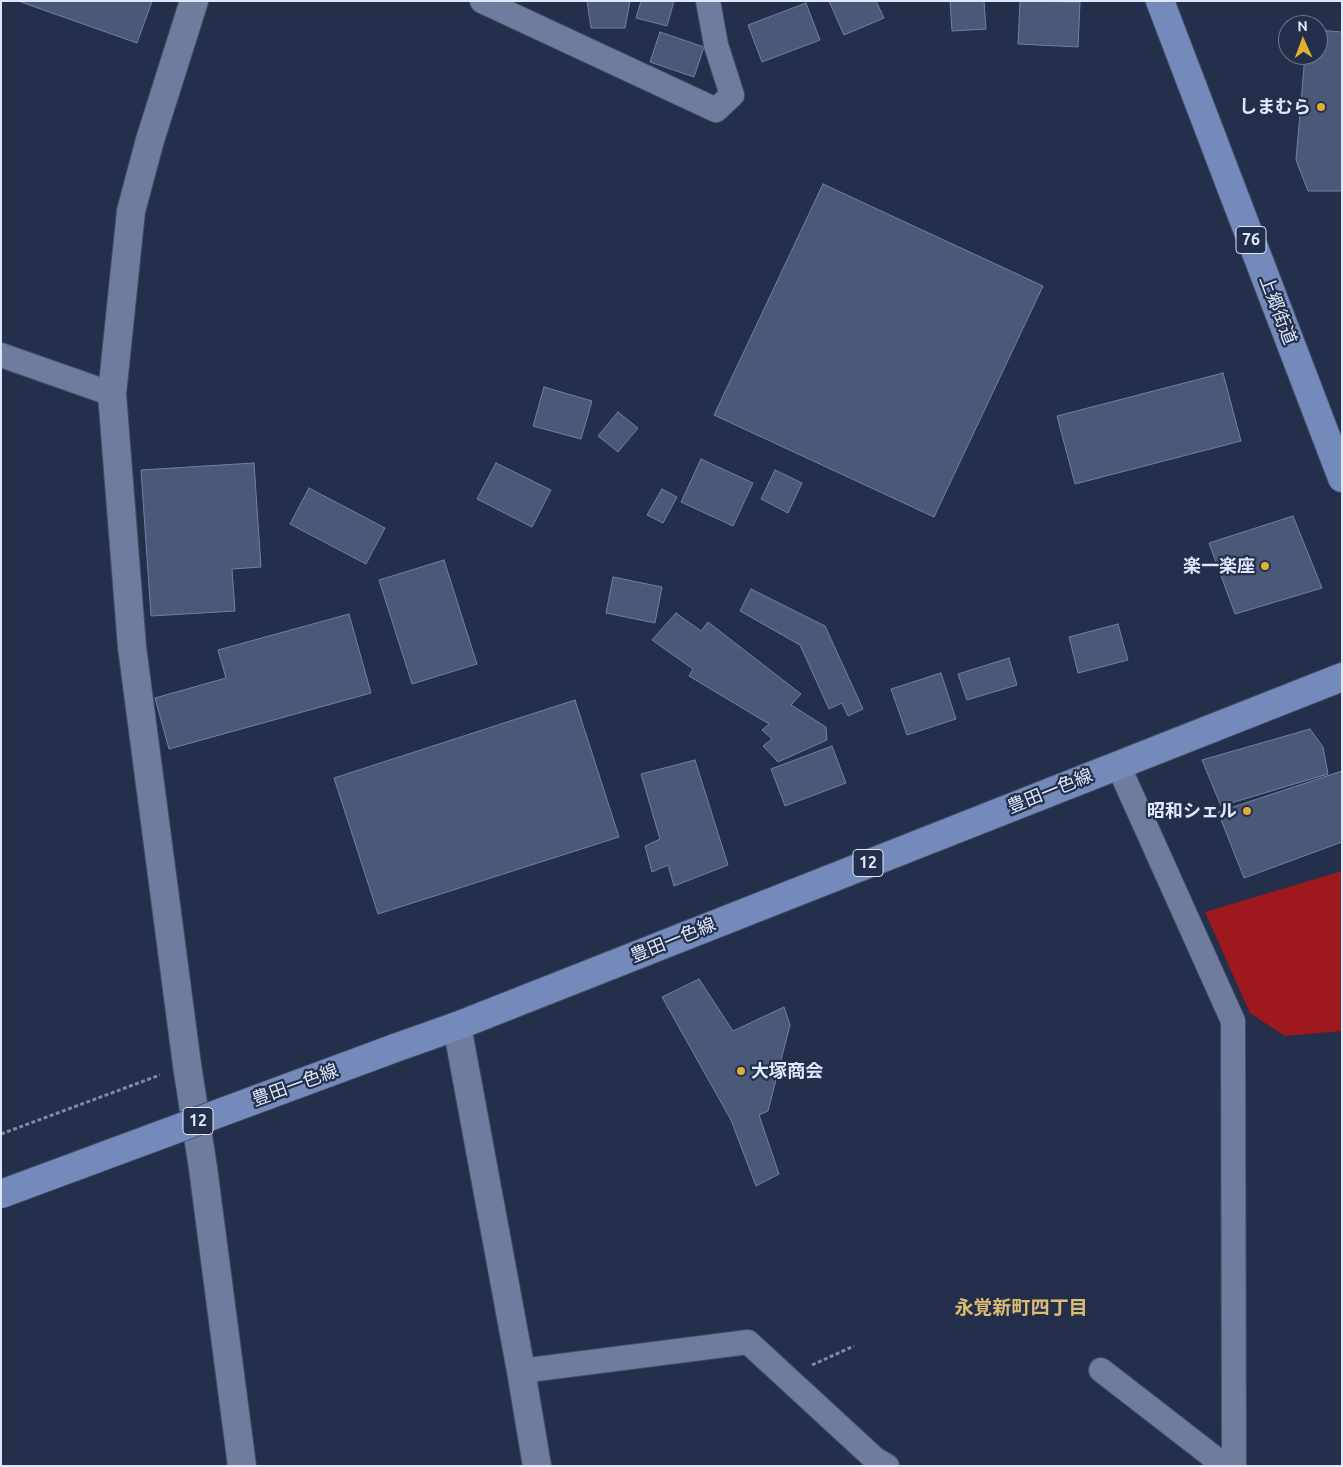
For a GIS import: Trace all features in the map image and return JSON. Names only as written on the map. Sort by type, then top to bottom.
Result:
[{"type":"main road","name":"上郷街道","points":[[1160,1],[1342,478]]},
{"type":"main road","name":"豊田一色線","points":[[1,1194],[456,1026],[1342,677]]},
{"type":"street","points":[[194,1],[150,140],[131,211],[112,394],[132,647],[186,1065],[203,1168],[242,1466]]},
{"type":"street","points":[[482,1],[716,110],[732,95],[716,45],[708,1]]},
{"type":"street","points":[[1,355],[112,394]]},
{"type":"street","points":[[1118,765],[1233,1021],[1234,1466]]},
{"type":"street","points":[[456,1026],[537,1466]]},
{"type":"street","points":[[521,1371],[748,1342],[875,1459],[887,1466]]},
{"type":"street","points":[[1100,1370],[1225,1466]]},
{"type":"path","points":[[1,1134],[186,1065]]},
{"type":"path","points":[[786,1377],[854,1346]]},
{"type":"shaded area","points":[[1342,871],[1342,1031],[1285,1036],[1250,1013],[1205,912]]},
{"type":"building","points":[[18,1],[152,1],[137,43]]},
{"type":"building","points":[[587,1],[630,1],[625,28],[591,28]]},
{"type":"building","points":[[641,1],[674,1],[667,26],[636,18]]},
{"type":"building","points":[[829,1],[876,1],[884,18],[844,35]]},
{"type":"building","points":[[950,1],[984,1],[986,29],[952,31]]},
{"type":"building","points":[[1020,1],[1080,2],[1078,47],[1018,44]]},
{"type":"building","points":[[806,3],[820,40],[762,62],[748,25]]},
{"type":"building","name":"しまむら","points":[[1328,31],[1342,32],[1342,191],[1308,191],[1296,160],[1304,65],[1328,65]]},
{"type":"building","points":[[660,32],[704,47],[694,77],[650,62]]},
{"type":"building","points":[[823,184],[1043,286],[934,517],[714,415]]},
{"type":"building","points":[[1223,373],[1241,441],[1075,484],[1057,416]]},
{"type":"building","points":[[544,387],[592,401],[581,439],[533,426]]},
{"type":"building","points":[[618,412],[638,428],[618,452],[598,436]]},
{"type":"building","points":[[701,459],[753,483],[733,526],[681,502]]},
{"type":"building","points":[[254,463],[261,567],[232,569],[235,611],[151,616],[141,470]]},
{"type":"building","points":[[496,463],[551,490],[532,527],[477,499]]},
{"type":"building","points":[[775,470],[802,483],[788,513],[761,499]]},
{"type":"building","points":[[309,488],[385,528],[366,564],[290,524]]},
{"type":"building","points":[[662,489],[677,497],[663,523],[647,515]]},
{"type":"building","name":"楽一楽座","points":[[1293,516],[1322,588],[1235,614],[1209,543]]},
{"type":"building","points":[[444,560],[477,664],[412,684],[379,580]]},
{"type":"building","points":[[613,577],[662,587],[655,623],[606,613]]},
{"type":"building","points":[[751,589],[825,626],[863,709],[848,716],[842,703],[829,709],[800,645],[740,611]]},
{"type":"building","points":[[676,613],[701,631],[708,622],[801,694],[791,705],[826,727],[827,740],[778,762],[763,746],[772,739],[762,730],[769,724],[689,676],[693,669],[652,640]]},
{"type":"building","points":[[349,614],[371,693],[169,749],[155,698],[226,678],[218,650]]},
{"type":"building","points":[[1118,624],[1128,660],[1078,673],[1069,637]]},
{"type":"building","points":[[1009,658],[1017,685],[967,700],[958,674]]},
{"type":"building","points":[[941,673],[956,719],[907,735],[891,689]]},
{"type":"building","points":[[575,700],[619,837],[378,914],[334,778]]},
{"type":"building","points":[[1310,729],[1323,747],[1328,774],[1221,806],[1202,760]]},
{"type":"building","points":[[832,746],[846,783],[785,806],[771,769]]},
{"type":"building","points":[[695,760],[728,865],[674,886],[668,865],[652,872],[645,846],[660,839],[641,774]]},
{"type":"building","points":[[1342,771],[1342,842],[1244,878],[1218,812]]},
{"type":"building","name":"大塚商会","points":[[699,979],[733,1031],[784,1007],[790,1025],[768,1111],[759,1115],[779,1174],[756,1186],[731,1120],[662,997]]},
{"type":"place","name":"しまむら","points":[[1321,107]]},
{"type":"place","name":"楽一楽座","points":[[1265,566]]},
{"type":"place","name":"昭和シェル","points":[[1247,811]]},
{"type":"place","name":"大塚商会","points":[[741,1071]]},
{"type":"district","name":"永覚新町四丁目","points":[[1021,1308]]}]
